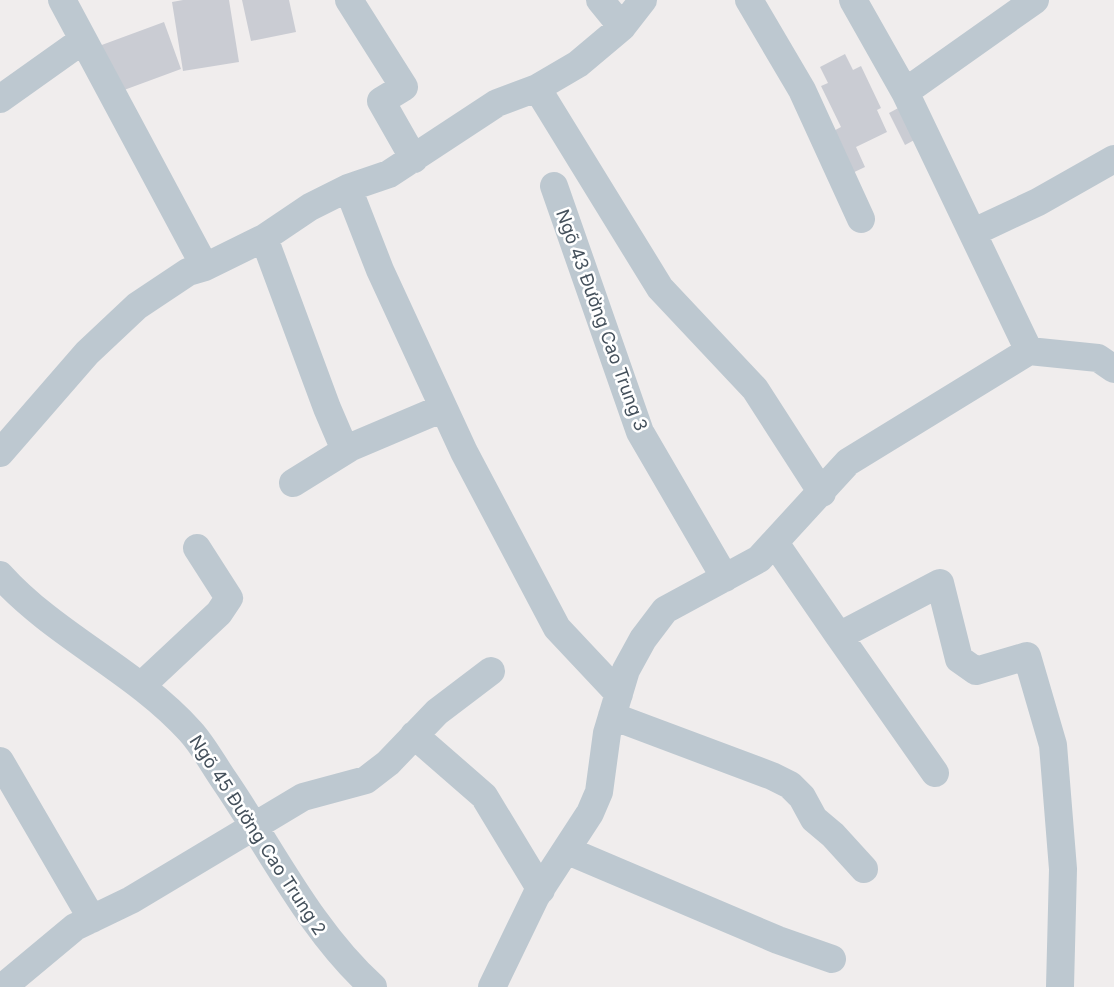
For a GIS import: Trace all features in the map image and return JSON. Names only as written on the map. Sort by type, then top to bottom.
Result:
[{"type":"street","points":[[62,0],[205,267]]},
{"type":"street","points":[[349,0],[404,87],[381,101],[414,159]]},
{"type":"street","points":[[600,0],[622,27]]},
{"type":"street","points":[[0,453],[87,353],[137,306],[188,272],[205,267],[264,238],[310,207],[348,188],[389,174],[497,103],[537,88],[578,64],[622,27],[643,0]]},
{"type":"street","points":[[749,0],[802,90],[861,219]]},
{"type":"street","points":[[853,0],[905,92],[1029,351]]},
{"type":"street","points":[[905,92],[1035,0]]},
{"type":"street","points":[[0,99],[83,40]]},
{"type":"street","points":[[537,88],[660,288],[754,389],[822,493]]},
{"type":"street","points":[[974,232],[1111,167]]},
{"type":"street","name":"Ngõ 43 Đường Cao Trung 3","points":[[554,186],[640,432],[725,578]]},
{"type":"street","points":[[348,188],[380,270],[464,452],[557,628],[615,705],[790,785],[802,797],[814,819],[833,835],[864,869]]},
{"type":"street","points":[[264,238],[327,408],[345,450]]},
{"type":"street","points":[[499,986],[541,890],[590,813],[598,792],[615,705],[626,670],[643,639],[665,610],[759,559],[822,493],[848,462],[1029,351],[1109,360]]},
{"type":"street","points":[[293,483],[345,450],[443,408]]},
{"type":"street","points":[[775,543],[935,773]]},
{"type":"street","points":[[141,686],[219,613],[229,598],[197,548]]},
{"type":"street","name":"Ngõ 45 Đường Cao Trung 2","points":[[0,575],[19,596],[141,686],[191,732],[255,825],[335,951],[373,987]]},
{"type":"street","points":[[839,636],[940,583],[959,659],[976,671],[1027,656],[1053,745],[1064,869],[1060,987]]},
{"type":"street","points":[[3,987],[75,927],[131,900],[303,797],[366,780],[388,763],[437,711],[491,671]]},
{"type":"street","points":[[414,735],[484,796],[541,890]]},
{"type":"street","points":[[5,769],[92,919]]},
{"type":"street","points":[[566,850],[778,940],[832,959]]},
{"type":"building","points":[[229,0],[239,62],[183,71],[172,2]]},
{"type":"building","points":[[242,0],[289,0],[296,32],[251,41]]},
{"type":"building","points":[[164,22],[181,69],[116,93],[99,46]]},
{"type":"building","points":[[845,54],[853,70],[861,66],[881,108],[877,110],[887,132],[856,147],[865,167],[846,176],[826,135],[841,127],[821,86],[828,83],[820,67]]},
{"type":"building","points":[[904,105],[920,137],[905,145],[889,113]]}]
